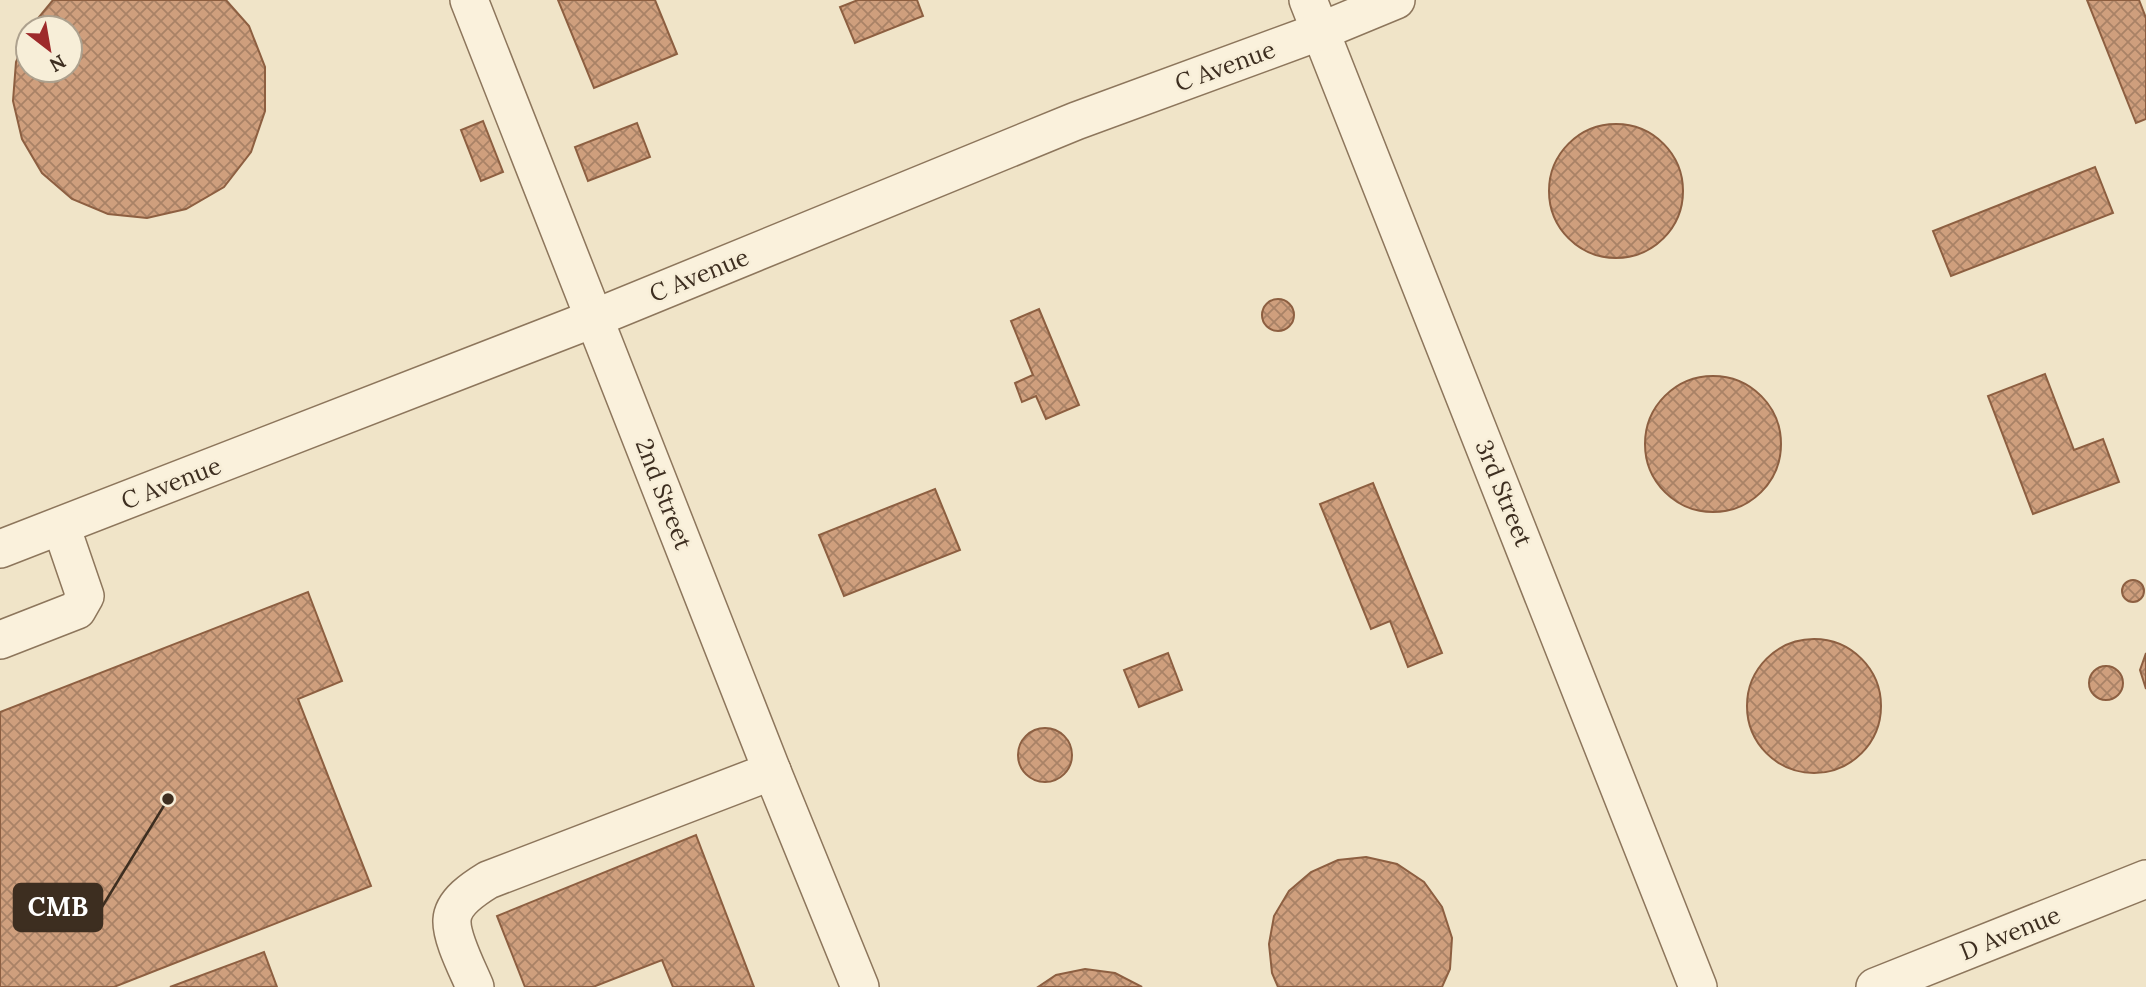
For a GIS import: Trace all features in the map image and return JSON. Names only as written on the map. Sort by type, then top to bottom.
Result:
[{"type":"lane","name":"2nd Street","points":[[469,0],[772,771],[860,987]]},
{"type":"lane","name":"C Avenue","points":[[0,549],[595,318],[1076,121],[1315,15],[1396,0]]},
{"type":"lane","name":"3rd Street","points":[[1315,15],[1698,987]]},
{"type":"lane","points":[[0,640],[77,610],[85,596],[61,526]]},
{"type":"lane","points":[[475,987],[452,919],[456,909],[474,889],[488,880],[772,771]]},
{"type":"lane","name":"D Avenue","points":[[1875,987],[2146,879]]},
{"type":"building","points":[[53,0],[226,0],[249,26],[265,67],[265,111],[251,152],[224,187],[186,209],[147,218],[108,214],[72,199],[42,173],[22,139],[13,101],[14,84],[84,84],[84,14],[42,14]]},
{"type":"building","points":[[558,0],[655,0],[677,54],[594,88]]},
{"type":"building","points":[[858,0],[917,0],[923,16],[855,43],[840,7]]},
{"type":"building","points":[[2087,0],[2139,0],[2146,18],[2146,119],[2136,123]]},
{"type":"building","points":[[483,121],[503,172],[481,181],[461,130]]},
{"type":"building","points":[[637,123],[650,157],[588,181],[575,147]]},
{"type":"building","points":[[1616,124],[1641,129],[1663,144],[1678,166],[1683,191],[1678,216],[1663,238],[1641,253],[1616,258],[1591,253],[1569,238],[1554,216],[1549,191],[1554,166],[1569,144],[1591,129]]},
{"type":"building","points":[[2095,167],[2113,213],[1951,276],[1933,231]]},
{"type":"building","points":[[1278,299],[1289,304],[1294,315],[1289,326],[1278,331],[1267,326],[1262,315],[1267,304]]},
{"type":"building","points":[[1039,309],[1079,405],[1046,419],[1036,396],[1022,402],[1015,383],[1033,375],[1011,321]]},
{"type":"building","points":[[2045,374],[2074,450],[2103,439],[2119,482],[2033,514],[1988,396]]},
{"type":"building","points":[[1713,376],[1739,381],[1761,396],[1776,418],[1781,444],[1776,470],[1761,492],[1739,507],[1713,512],[1687,507],[1665,492],[1650,470],[1645,444],[1650,418],[1665,396],[1687,381]]},
{"type":"building","points":[[1373,483],[1442,653],[1408,667],[1390,621],[1371,629],[1320,504]]},
{"type":"building","points":[[935,489],[960,550],[844,596],[819,535]]},
{"type":"building","points":[[2133,580],[2141,583],[2144,591],[2141,599],[2133,602],[2125,599],[2122,591],[2125,583]]},
{"type":"building","points":[[308,592],[342,681],[298,699],[371,886],[114,987],[0,987],[0,712]]},
{"type":"building","points":[[1814,639],[1840,644],[1862,658],[1876,680],[1881,706],[1876,732],[1862,754],[1840,768],[1814,773],[1788,768],[1766,754],[1752,732],[1747,706],[1752,680],[1766,658],[1788,644]]},
{"type":"building","points":[[1168,653],[1182,690],[1139,707],[1124,670]]},
{"type":"building","points":[[2146,653],[2146,689],[2140,670]]},
{"type":"building","points":[[2106,666],[2118,671],[2123,683],[2118,695],[2106,700],[2094,695],[2089,683],[2094,671]]},
{"type":"building","points":[[1045,728],[1064,736],[1072,755],[1064,774],[1045,782],[1026,774],[1018,755],[1026,736]]},
{"type":"building","points":[[696,835],[754,987],[673,987],[662,960],[593,987],[525,987],[497,916]]},
{"type":"building","points":[[1366,857],[1397,864],[1424,882],[1442,907],[1452,938],[1450,969],[1442,987],[1278,987],[1272,973],[1269,944],[1274,916],[1289,891],[1311,872],[1338,860]]},
{"type":"building","points":[[264,952],[277,987],[170,987]]},
{"type":"building","points":[[1085,969],[1115,973],[1142,987],[1038,987],[1056,975]]},
{"type":"place","name":"CMB","points":[[168,799]]}]
